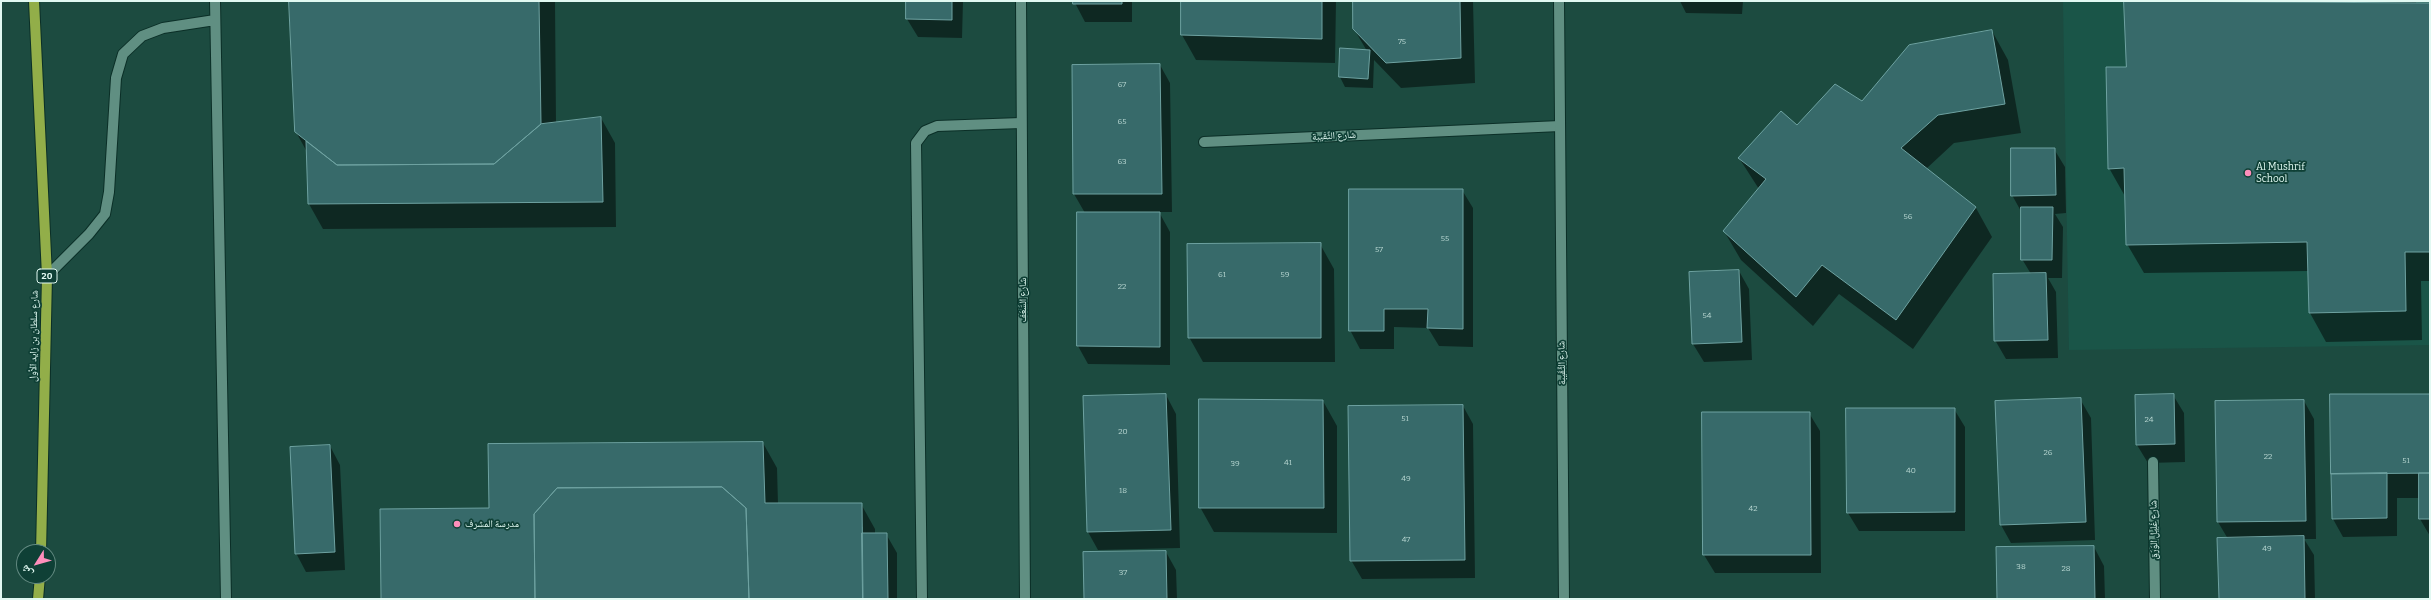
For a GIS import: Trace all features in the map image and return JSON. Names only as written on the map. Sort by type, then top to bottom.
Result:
[{"type":"main road","name":"شارع سلطان بن زايد الأول","points":[[34,1],[47,276],[41,544]]},
{"type":"main road","points":[[38,599],[39,584]]},
{"type":"street","points":[[215,1],[226,599]]},
{"type":"street","name":"شارع السَّعَف","points":[[1021,1],[1025,599]]},
{"type":"street","name":"شارع الثِّقَيبة","points":[[1559,1],[1564,599]]},
{"type":"street","points":[[47,276],[89,234],[105,214],[109,192],[116,78],[123,54],[142,36],[163,28],[215,20]]},
{"type":"street","points":[[922,599],[916,143],[925,131],[937,126],[1022,123]]},
{"type":"street","name":"شارع الثِّقَيبة","points":[[1204,142],[1560,126]]},
{"type":"street","name":"شارع غَلِيل الوَرَق","points":[[2153,462],[2155,599]]},
{"type":"shaded area","name":"Al Mushrif School","points":[[2063,1],[2430,1],[2430,345],[2069,350]]},
{"type":"building","points":[[289,1],[539,1],[541,124],[494,164],[337,165],[295,132]]},
{"type":"building","points":[[906,1],[952,1],[952,20],[906,19]]},
{"type":"building","points":[[1073,1],[1122,1],[1122,4],[1073,4]]},
{"type":"building","points":[[1181,1],[1322,1],[1322,39],[1181,35]]},
{"type":"building","points":[[1353,1],[1460,1],[1461,58],[1386,63],[1353,29]]},
{"type":"building","name":"Al Mushrif School","points":[[2124,1],[2430,3],[2430,252],[2405,252],[2406,311],[2309,313],[2307,242],[2126,245],[2124,168],[2108,169],[2106,67],[2126,67]]},
{"type":"building","points":[[1992,30],[2005,104],[1938,115],[1901,148],[1976,207],[1896,320],[1822,265],[1796,297],[1723,231],[1766,179],[1738,158],[1781,111],[1797,125],[1835,84],[1862,101],[1909,45]]},
{"type":"building","points":[[1340,48],[1370,50],[1368,79],[1339,77]]},
{"type":"building","points":[[1160,64],[1162,194],[1073,194],[1072,65]]},
{"type":"building","points":[[601,117],[603,202],[308,204],[306,141],[337,165],[494,164],[541,124]]},
{"type":"building","points":[[2011,148],[2055,148],[2056,195],[2011,196]]},
{"type":"building","points":[[1349,189],[1463,189],[1463,329],[1427,328],[1428,309],[1384,309],[1384,331],[1349,331]]},
{"type":"building","points":[[2021,207],[2053,207],[2052,260],[2021,260]]},
{"type":"building","points":[[1077,212],[1160,212],[1160,347],[1077,346]]},
{"type":"building","points":[[1321,243],[1321,338],[1188,338],[1187,244]]},
{"type":"building","points":[[1739,270],[1742,342],[1692,344],[1689,272]]},
{"type":"building","points":[[2046,273],[2048,340],[1994,341],[1993,274]]},
{"type":"building","points":[[1166,394],[1171,530],[1087,532],[1083,396]]},
{"type":"building","points":[[2174,394],[2175,444],[2136,445],[2135,395]]},
{"type":"building","points":[[2330,394],[2430,394],[2430,473],[2331,474]]},
{"type":"building","points":[[2081,398],[2086,522],[2000,525],[1995,401]]},
{"type":"building","points":[[1199,399],[1323,400],[1324,508],[1199,508]]},
{"type":"building","points":[[2304,400],[2306,521],[2217,522],[2215,401]]},
{"type":"building","points":[[1463,405],[1465,560],[1350,561],[1348,406]]},
{"type":"building","points":[[1846,408],[1955,408],[1955,512],[1847,513]]},
{"type":"building","points":[[1702,412],[1810,412],[1811,555],[1703,555]]},
{"type":"building","name":"مدرسة المشرف","points":[[763,442],[765,503],[862,503],[863,599],[749,599],[746,508],[722,487],[557,488],[534,514],[535,599],[381,599],[380,509],[489,508],[488,444]]},
{"type":"building","points":[[330,445],[335,552],[295,554],[290,447]]},
{"type":"building","points":[[2387,473],[2387,518],[2332,519],[2331,474]]},
{"type":"building","points":[[2419,473],[2430,473],[2430,519],[2419,519]]},
{"type":"building","points":[[722,487],[746,508],[749,599],[535,599],[534,514],[557,488]]},
{"type":"building","points":[[862,533],[887,533],[888,599],[863,599]]},
{"type":"building","points":[[2304,536],[2305,599],[2219,599],[2217,538]]},
{"type":"building","points":[[2094,546],[2095,599],[1997,599],[1996,547]]},
{"type":"building","points":[[1166,551],[1167,599],[1084,599],[1083,552]]},
{"type":"place","name":"Al Mushrif School","points":[[2248,173]]},
{"type":"place","name":"مدرسة المشرف","points":[[457,524]]}]
